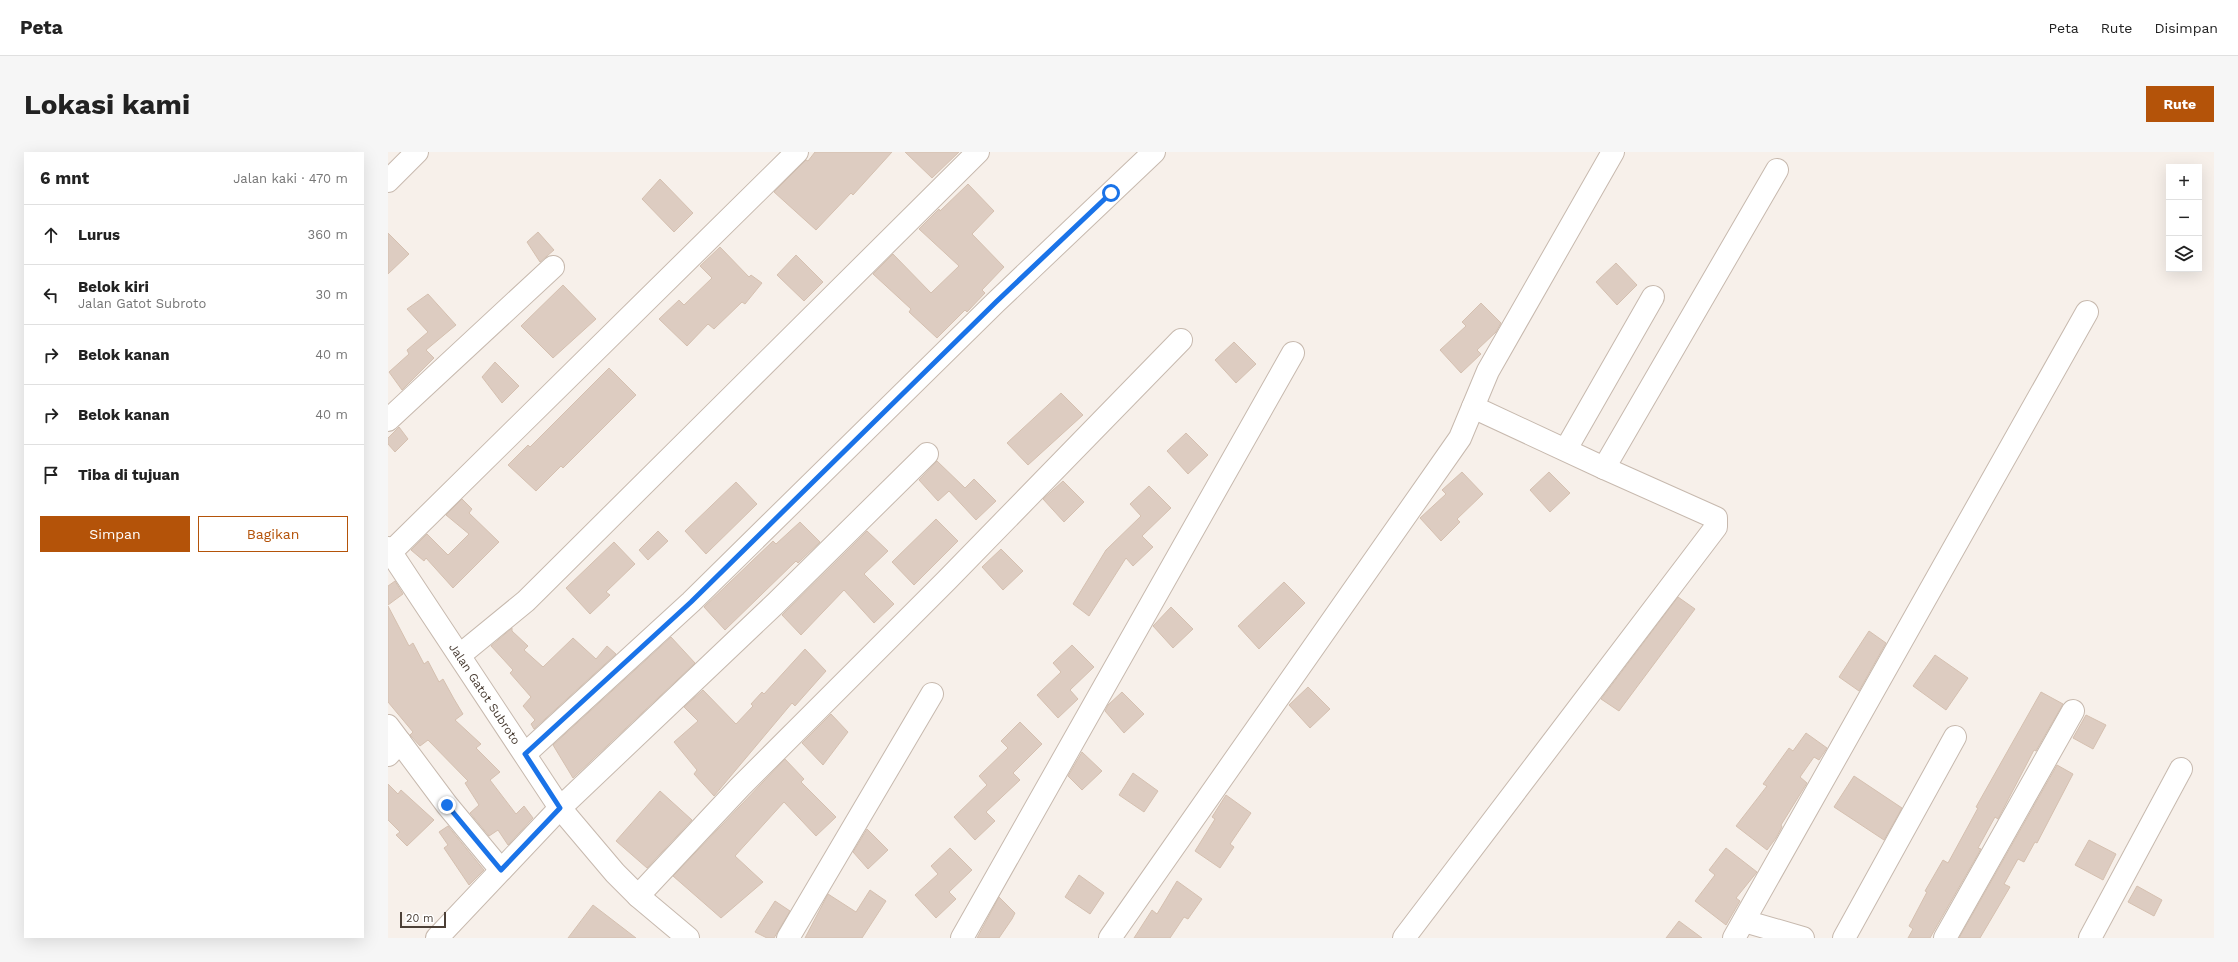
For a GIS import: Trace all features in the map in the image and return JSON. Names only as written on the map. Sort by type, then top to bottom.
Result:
[{"type":"street","points":[[388,181],[417,152]]},
{"type":"street","points":[[389,550],[797,152]]},
{"type":"street","points":[[460,655],[526,601],[978,152]]},
{"type":"street","points":[[525,754],[691,602],[996,302],[1154,152]]},
{"type":"street","points":[[1110,938],[1441,467],[1466,429],[1488,371],[1613,152]]},
{"type":"street","points":[[1604,468],[1777,170]]},
{"type":"street","points":[[388,420],[553,267]]},
{"type":"street","points":[[1566,449],[1653,297]]},
{"type":"street","points":[[1803,938],[1739,930],[2087,312]]},
{"type":"street","points":[[638,896],[740,787],[947,580],[1181,340]]},
{"type":"street","points":[[962,938],[1293,353]]},
{"type":"street","points":[[1404,938],[1716,527],[1716,518],[1604,468],[1474,406]]},
{"type":"street","points":[[437,938],[560,808],[770,609],[927,454]]},
{"type":"street","name":"Jalan Gatot Subroto","points":[[389,550],[560,808],[614,873],[638,896],[688,938]]},
{"type":"street","points":[[788,938],[932,694]]},
{"type":"street","points":[[1945,938],[2074,711]]},
{"type":"street","points":[[1844,938],[1955,737]]},
{"type":"street","points":[[392,741],[501,870]]},
{"type":"street","points":[[2090,938],[2181,769]]},
{"type":"building","points":[[815,152],[892,152],[853,195],[851,193],[816,230],[774,192],[806,160],[808,161]]},
{"type":"building","points":[[905,152],[959,152],[932,178]]},
{"type":"building","points":[[660,179],[693,213],[674,232],[642,199]]},
{"type":"building","points":[[968,184],[994,211],[972,234],[1004,267],[982,290],[985,293],[967,312],[965,310],[937,338],[909,312],[911,309],[873,274],[893,254],[931,293],[959,266],[919,229],[939,209],[940,211]]},
{"type":"building","points":[[538,232],[554,250],[540,262],[527,242]]},
{"type":"building","points":[[388,233],[409,254],[388,274]]},
{"type":"building","points":[[720,247],[749,277],[751,275],[762,283],[745,304],[742,302],[714,329],[708,324],[687,346],[659,319],[679,300],[684,305],[712,278],[700,266]]},
{"type":"building","points":[[796,255],[823,282],[804,301],[777,275]]},
{"type":"building","points":[[1616,263],[1637,285],[1617,305],[1596,282]]},
{"type":"building","points":[[563,285],[596,319],[553,358],[521,326]]},
{"type":"building","points":[[428,294],[456,325],[426,350],[434,358],[402,390],[389,372],[409,354],[407,350],[428,332],[407,309]]},
{"type":"building","points":[[1481,303],[1501,323],[1496,332],[1477,350],[1481,354],[1461,373],[1440,350],[1466,326],[1462,322]]},
{"type":"building","points":[[1234,342],[1256,364],[1236,383],[1215,360]]},
{"type":"building","points":[[495,362],[519,386],[502,403],[482,377]]},
{"type":"building","points":[[609,368],[636,395],[563,468],[561,466],[536,491],[508,465],[528,445],[530,447]]},
{"type":"building","points":[[1061,393],[1083,415],[1028,465],[1007,443]]},
{"type":"building","points":[[399,427],[408,439],[395,452],[388,444],[388,438]]},
{"type":"building","points":[[1186,433],[1208,455],[1188,474],[1167,451]]},
{"type":"building","points":[[937,461],[965,488],[974,479],[996,501],[976,520],[949,491],[938,501],[919,480]]},
{"type":"building","points":[[1462,472],[1483,494],[1457,519],[1460,522],[1441,541],[1420,518],[1446,494],[1442,490]]},
{"type":"building","points":[[1549,472],[1570,493],[1550,512],[1530,490]]},
{"type":"building","points":[[1063,481],[1084,502],[1064,522],[1043,499]]},
{"type":"building","points":[[736,482],[757,504],[706,554],[685,531]]},
{"type":"building","points":[[1149,486],[1171,508],[1142,536],[1153,547],[1133,566],[1126,558],[1089,616],[1073,604],[1106,550],[1141,516],[1130,504]]},
{"type":"building","points":[[462,499],[472,509],[469,513],[499,542],[453,588],[426,558],[424,561],[411,550],[427,534],[448,555],[469,534],[446,515]]},
{"type":"building","points":[[936,519],[958,541],[914,585],[892,562]]},
{"type":"building","points":[[800,522],[820,542],[798,563],[796,561],[725,630],[704,607],[773,541],[776,544]]},
{"type":"building","points":[[658,531],[668,541],[648,560],[639,550]]},
{"type":"building","points":[[867,531],[888,551],[864,574],[894,604],[874,623],[844,590],[801,635],[782,615]]},
{"type":"building","points":[[614,542],[635,564],[606,592],[610,595],[590,614],[566,588]]},
{"type":"building","points":[[1001,549],[1023,571],[1003,590],[982,567]]},
{"type":"building","points":[[395,581],[403,594],[388,605],[388,586]]},
{"type":"building","points":[[1284,582],[1305,603],[1259,649],[1238,626]]},
{"type":"building","points":[[1678,597],[1695,609],[1619,711],[1601,699]]},
{"type":"building","points":[[388,606],[409,646],[413,643],[424,664],[428,661],[439,682],[443,679],[463,714],[455,720],[481,744],[476,748],[500,772],[490,780],[516,814],[524,806],[533,818],[508,845],[498,830],[489,836],[470,813],[479,805],[465,783],[468,781],[428,740],[420,746],[410,735],[413,732],[388,702]]},
{"type":"building","points":[[1171,607],[1193,629],[1173,648],[1153,626]]},
{"type":"building","points":[[512,628],[512,631],[528,646],[524,650],[543,667],[573,638],[596,659],[607,646],[616,654],[534,729],[531,724],[535,720],[523,706],[531,697],[510,673],[513,670],[491,646]]},
{"type":"building","points":[[1869,631],[1886,643],[1859,691],[1839,677]]},
{"type":"building","points":[[671,637],[695,663],[573,778],[553,745]]},
{"type":"building","points":[[1072,645],[1094,667],[1070,690],[1078,699],[1058,718],[1037,695],[1061,672],[1053,663]]},
{"type":"building","points":[[805,649],[826,671],[795,706],[792,703],[714,796],[694,774],[697,770],[674,742],[698,721],[684,707],[703,690],[736,724],[753,706],[751,704],[762,692],[764,694]]},
{"type":"building","points":[[1935,655],[1968,678],[1946,710],[1913,686]]},
{"type":"building","points":[[1308,687],[1330,709],[1310,728],[1289,705]]},
{"type":"building","points":[[1122,692],[1144,714],[1124,733],[1105,711],[1108,705]]},
{"type":"building","points":[[2041,692],[2063,704],[2036,751],[2034,750],[1998,819],[1995,817],[1978,848],[1981,849],[1930,938],[1908,938],[1913,929],[1909,926],[1927,892],[1925,891],[1943,860],[1948,863],[1978,808],[1976,807]]},
{"type":"building","points":[[831,714],[848,732],[823,765],[802,743]]},
{"type":"building","points":[[2086,715],[2106,725],[2093,749],[2073,738]]},
{"type":"building","points":[[1020,722],[1042,744],[1013,773],[1020,780],[986,812],[995,821],[975,840],[954,817],[987,785],[979,776],[1008,748],[1001,741]]},
{"type":"building","points":[[1806,733],[1827,748],[1819,760],[1814,757],[1800,777],[1807,783],[1781,825],[1782,827],[1776,838],[1767,850],[1736,826],[1767,786],[1763,784],[1789,748],[1793,751]]},
{"type":"building","points":[[1082,752],[1102,771],[1082,790],[1068,776]]},
{"type":"building","points":[[785,759],[804,779],[801,782],[836,817],[816,836],[784,802],[735,856],[763,882],[721,918],[673,876]]},
{"type":"building","points":[[2057,765],[2073,774],[2037,843],[2035,842],[2024,862],[2018,859],[2004,884],[2010,887],[1980,938],[1959,938]]},
{"type":"building","points":[[1133,773],[1158,791],[1144,812],[1119,795]]},
{"type":"building","points":[[1854,776],[1902,808],[1884,840],[1834,807]]},
{"type":"building","points":[[388,784],[398,794],[401,790],[434,820],[407,846],[396,835],[400,832],[388,820]]},
{"type":"building","points":[[660,791],[692,820],[647,868],[616,841]]},
{"type":"building","points":[[1226,795],[1251,813],[1230,844],[1234,847],[1220,868],[1195,851],[1215,819],[1212,817]]},
{"type":"building","points":[[448,826],[484,870],[469,885],[444,848],[448,845],[439,832]]},
{"type":"building","points":[[867,829],[888,850],[868,869],[853,852]]},
{"type":"building","points":[[2089,840],[2116,854],[2103,880],[2075,865]]},
{"type":"building","points":[[950,848],[972,870],[949,892],[956,899],[936,918],[915,895],[938,874],[931,866]]},
{"type":"building","points":[[1726,848],[1757,872],[1736,898],[1740,901],[1726,925],[1695,901],[1715,875],[1709,870]]},
{"type":"building","points":[[1079,875],[1104,893],[1090,914],[1065,897]]},
{"type":"building","points":[[1177,881],[1202,899],[1188,919],[1184,917],[1170,938],[1134,938],[1152,910],[1157,914]]},
{"type":"building","points":[[2137,886],[2162,900],[2154,916],[2128,902]]},
{"type":"building","points":[[870,890],[886,901],[862,938],[805,938],[828,894],[856,912]]},
{"type":"building","points":[[999,897],[1015,913],[1012,919],[999,938],[977,938]]},
{"type":"building","points":[[775,901],[790,911],[774,938],[767,938],[755,932]]},
{"type":"building","points":[[593,905],[636,938],[568,938]]},
{"type":"building","points":[[1679,921],[1702,938],[1666,938]]},
{"type":"route","points":[[447,805],[501,870],[560,808],[525,754],[691,602],[783,509],[996,302],[1111,193]]}]
